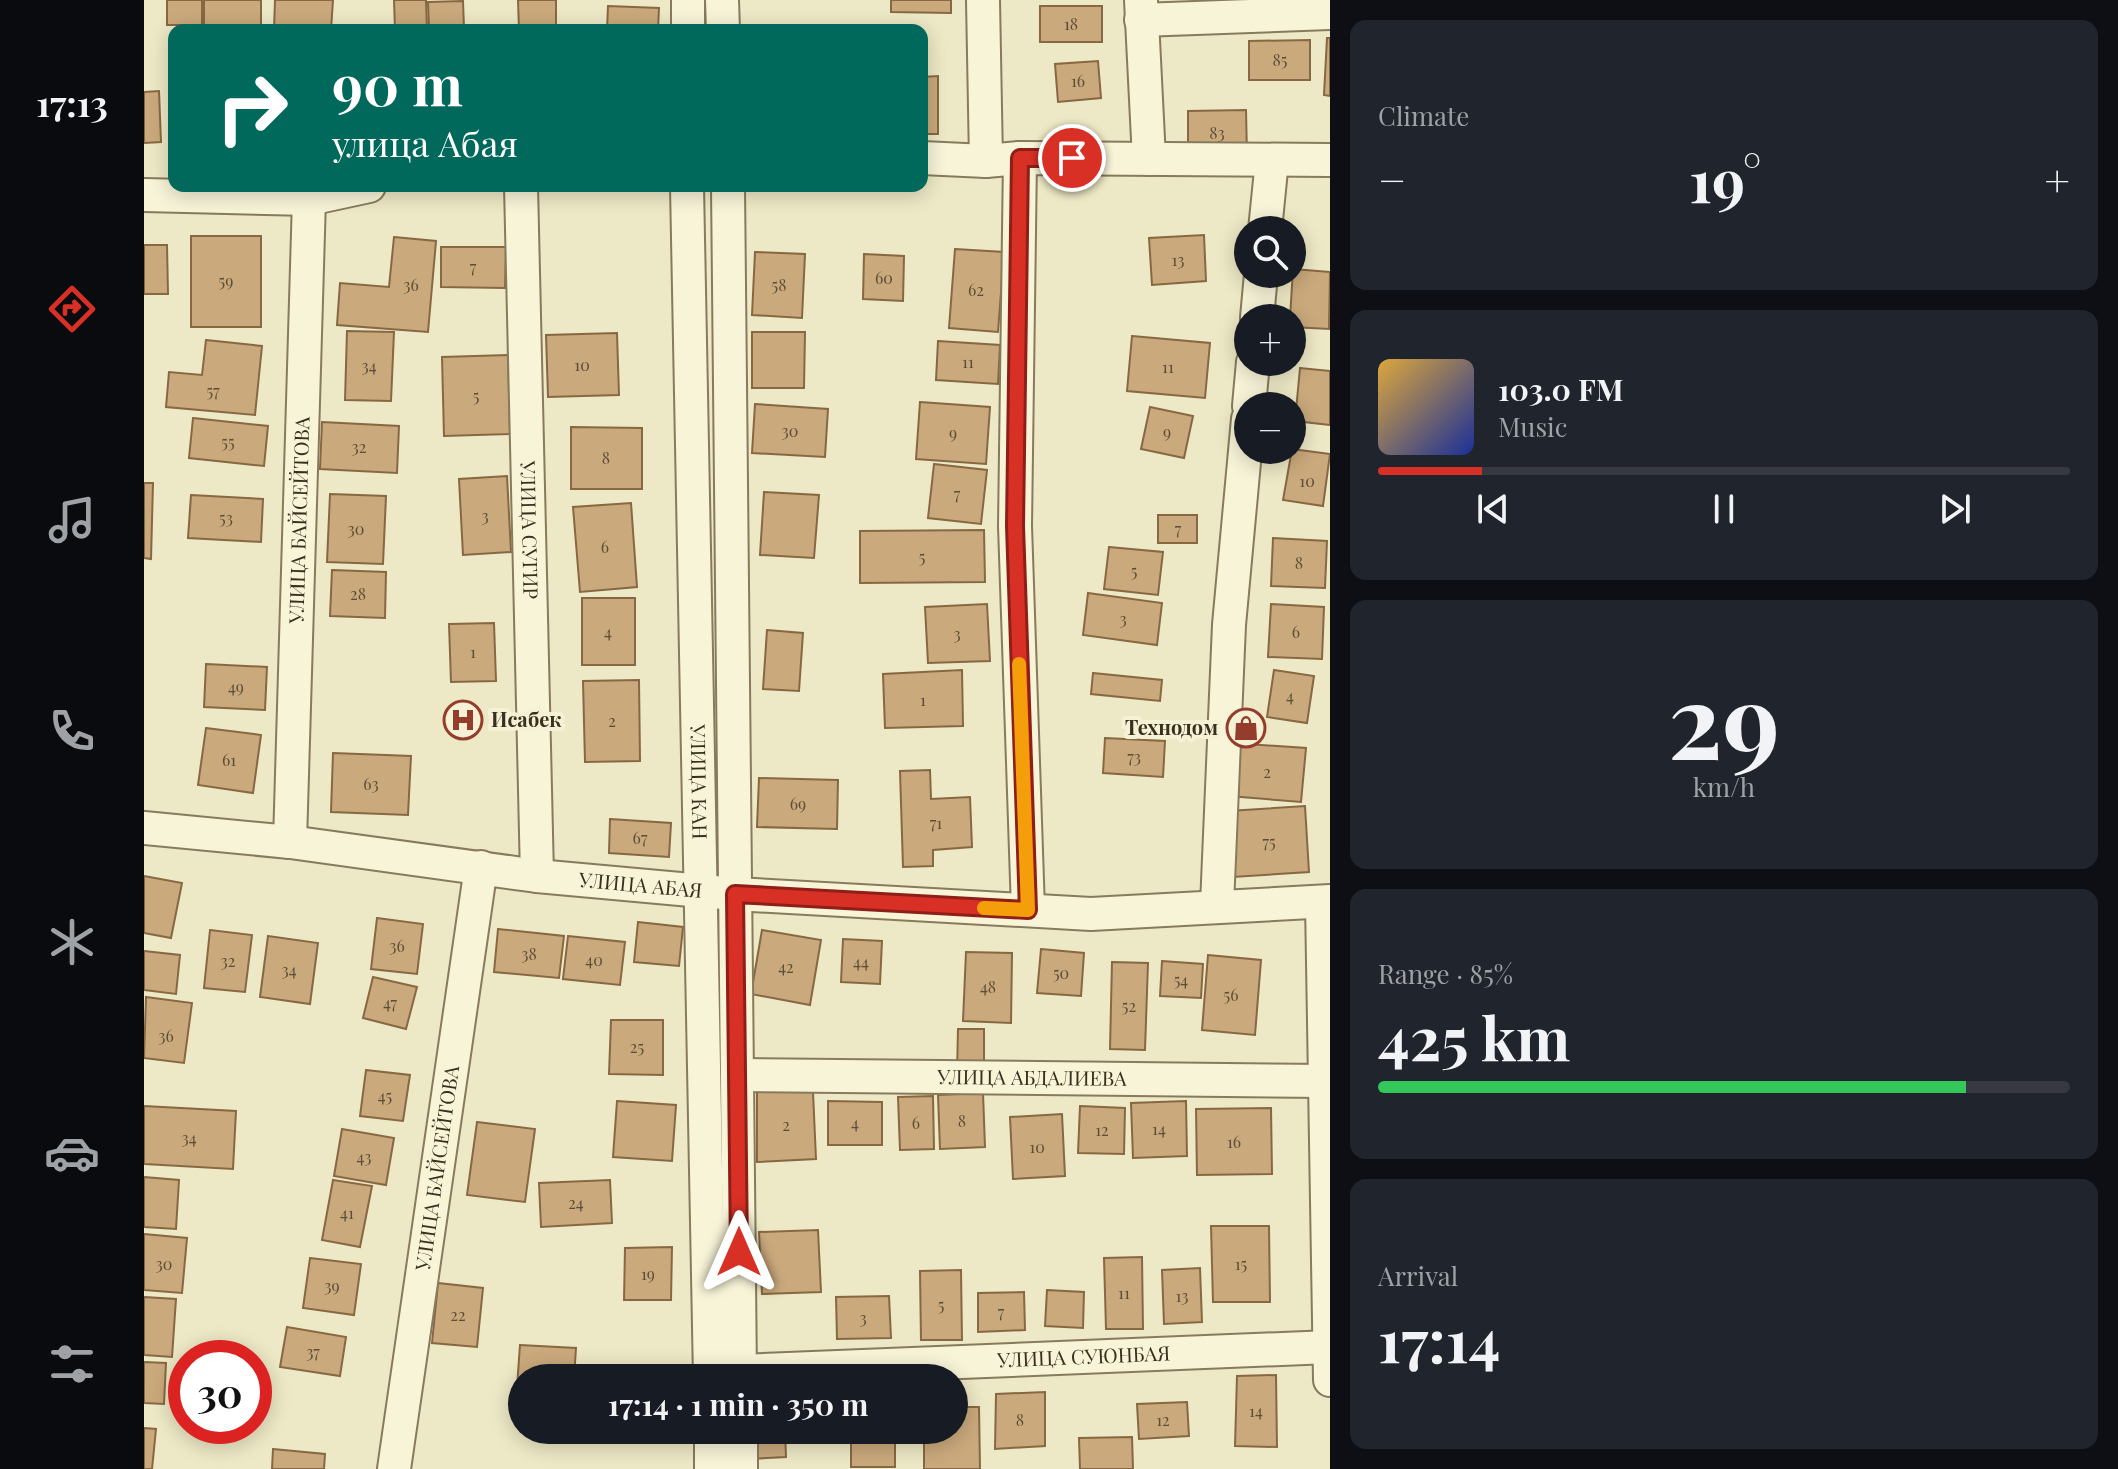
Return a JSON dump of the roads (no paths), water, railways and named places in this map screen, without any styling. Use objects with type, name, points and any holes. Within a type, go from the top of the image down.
[{"type":"street","points":[[688,0],[688,24]]},
{"type":"street","points":[[722,0],[723,24]]},
{"type":"street","points":[[983,0],[986,161]]},
{"type":"street","points":[[1149,159],[1141,10],[1330,13]]},
{"type":"street","points":[[928,158],[986,161],[1020,158],[1330,160]]},
{"type":"street","points":[[1020,158],[1015,526],[1028,910]]},
{"type":"street","points":[[1266,216],[1272,160]]},
{"type":"street","points":[[144,195],[309,199],[341,192]]},
{"type":"street","name":"УЛИЦА СУГИР","points":[[521,192],[537,876]]},
{"type":"street","name":"УЛИЦА КАН","points":[[687,192],[702,892],[729,1364]]},
{"type":"street","name":"УЛИЦА КАН","points":[[728,192],[738,1075],[730,1364]]},
{"type":"street","name":"УЛИЦА БАЙСЕЙТОВА","points":[[290,842],[309,199]]},
{"type":"street","points":[[1217,905],[1229,625],[1244,464]]},
{"type":"street","name":"УЛИЦА АБАЯ","points":[[144,828],[290,842],[537,876],[702,892],[1091,914],[1326,901]]},
{"type":"street","name":"УЛИЦА БАЙСЕЙТОВА","points":[[394,1469],[481,867]]},
{"type":"street","points":[[1326,901],[1330,1380]]},
{"type":"street","name":"УЛИЦА АБДАЛИЕВА","points":[[738,1075],[1326,1081]]},
{"type":"street","name":"УЛИЦА СУЮНБАЯ","points":[[968,1364],[1330,1347]]},
{"type":"street","points":[[711,1444],[711,1469]]},
{"type":"street","points":[[741,1444],[741,1469]]},
{"type":"place","name":"Иcабек","points":[[463,720]]},
{"type":"place","name":"Технодом","points":[[1246,728]]}]
